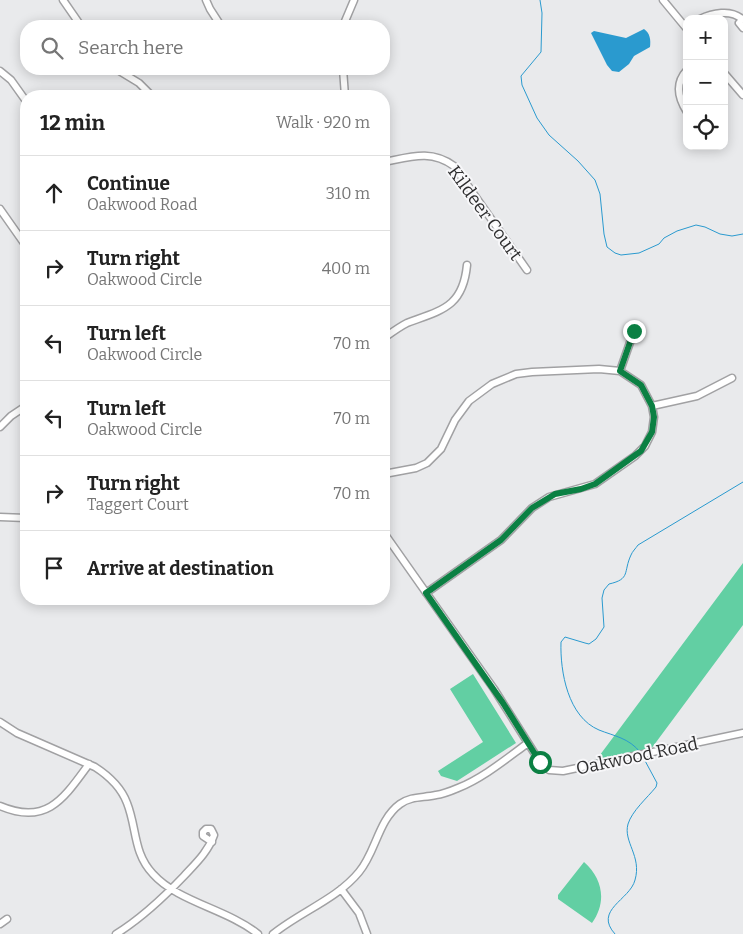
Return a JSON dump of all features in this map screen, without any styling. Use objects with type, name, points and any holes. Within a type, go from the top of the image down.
[{"type":"street","points":[[63,0],[78,20]]},
{"type":"street","points":[[206,0],[218,20]]},
{"type":"street","points":[[346,20],[354,0]]},
{"type":"street","points":[[663,0],[683,23]]},
{"type":"street","points":[[710,15],[726,14],[738,16],[742,19],[739,23],[743,28]]},
{"type":"street","points":[[0,71],[12,80],[20,92]]},
{"type":"street","points":[[126,75],[146,90]]},
{"type":"street","points":[[343,75],[344,90]]},
{"type":"street","points":[[683,75],[679,86],[683,104]]},
{"type":"street","points":[[728,78],[743,95]]},
{"type":"street","name":"Kildeer Court","points":[[390,161],[423,155],[434,156],[454,166],[527,270]]},
{"type":"street","points":[[0,209],[20,237]]},
{"type":"street","points":[[390,334],[405,324],[433,314],[456,298],[464,286],[467,265]]},
{"type":"street","points":[[620,371],[634,331]]},
{"type":"street","points":[[390,473],[416,468],[427,463],[441,449],[455,420],[469,401],[500,380],[516,374],[599,369],[620,371],[641,385],[652,406],[654,417],[652,432],[645,446],[635,456],[595,484],[549,497],[525,514],[501,540],[426,593]]},
{"type":"street","points":[[652,406],[696,396],[732,378]]},
{"type":"street","points":[[0,427],[20,410]]},
{"type":"street","points":[[0,517],[20,518]]},
{"type":"street","name":"Oakwood Road","points":[[390,542],[503,703],[544,766],[557,772],[743,733]]},
{"type":"street","points":[[0,722],[17,734],[89,764],[105,774],[118,787],[127,803],[133,831],[142,858],[158,880],[172,889],[236,919],[258,934]]},
{"type":"street","points":[[273,934],[296,916],[341,888],[359,872],[367,861],[384,822],[406,800],[443,794],[467,784],[528,743]]},
{"type":"street","points":[[0,806],[19,812],[46,809],[63,798],[89,764]]},
{"type":"street","points":[[116,934],[142,916],[172,889],[201,858],[212,842]]},
{"type":"street","points":[[341,888],[359,913],[367,934]]},
{"type":"street","points":[[0,924],[7,919]]},
{"type":"green space","points":[[743,563],[743,625],[651,749],[594,763]]},
{"type":"green space","points":[[473,674],[516,743],[457,781],[441,776],[438,771],[483,742],[450,689]]},
{"type":"green space","points":[[584,862],[595,876],[601,891],[600,907],[592,923],[558,899],[558,895]]},
{"type":"water","points":[[644,29],[650,37],[650,47],[634,56],[629,64],[619,72],[612,71],[607,65],[591,33],[594,31],[626,38]]},
{"type":"waterway","points":[[540,0],[542,13],[541,52],[521,76],[522,85],[537,118],[549,135],[578,161],[595,180],[600,194],[607,247],[621,255],[639,253],[659,244],[664,238],[677,231],[696,225],[720,234],[732,236],[743,234]]},
{"type":"waterway","points":[[640,752],[626,740],[588,724],[580,715],[573,704],[564,680],[561,642],[565,637],[589,644],[596,639],[604,627],[602,598],[604,590],[609,584],[624,577],[632,554],[638,545],[743,482]]},
{"type":"waterway","points":[[615,934],[609,926],[608,918],[610,912],[632,887],[637,871],[635,856],[628,837],[628,824],[633,814],[656,787],[657,783],[643,757]]},
{"type":"route","points":[[540,762],[503,703],[426,593],[501,540],[532,508],[555,494],[595,484],[635,456],[645,446],[654,423],[652,406],[648,395],[641,385],[620,371],[634,331]]}]
